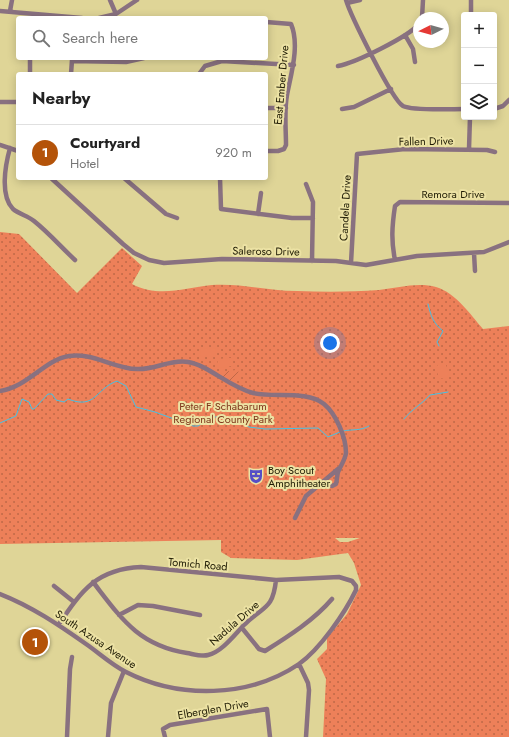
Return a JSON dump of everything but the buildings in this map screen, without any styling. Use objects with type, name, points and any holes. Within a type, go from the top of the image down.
[{"type":"street","points":[[10,11],[12,0]]},
{"type":"street","points":[[110,0],[116,14]]},
{"type":"street","points":[[108,16],[116,14],[136,0]]},
{"type":"street","points":[[360,0],[347,2],[371,53],[399,103],[407,107],[461,109]]},
{"type":"street","points":[[422,12],[423,0]]},
{"type":"street","points":[[471,0],[471,12]]},
{"type":"street","points":[[0,11],[54,16]]},
{"type":"street","name":"East Ember Drive","points":[[268,22],[291,24],[293,29],[294,65],[286,108],[286,145],[284,149],[278,151],[268,151]]},
{"type":"street","points":[[338,66],[351,63],[405,35],[413,29]]},
{"type":"street","points":[[405,35],[413,49],[415,62]]},
{"type":"street","points":[[30,60],[30,72]]},
{"type":"street","points":[[71,72],[72,60]]},
{"type":"street","points":[[90,60],[126,62],[135,60]]},
{"type":"street","points":[[200,72],[205,66],[222,61],[294,65]]},
{"type":"street","points":[[342,109],[354,107],[391,89]]},
{"type":"street","points":[[497,108],[503,106],[509,100]]},
{"type":"street","points":[[0,102],[16,102]]},
{"type":"street","points":[[268,108],[286,108]]},
{"type":"street","points":[[469,149],[470,120]]},
{"type":"street","points":[[0,145],[16,150]]},
{"type":"street","points":[[10,148],[5,164],[2,191],[6,202],[14,210],[33,220],[74,260]]},
{"type":"street","name":"Fallen Drive","points":[[357,154],[405,149],[469,149],[495,152]]},
{"type":"street","name":"Candela Drive","points":[[351,263],[357,154]]},
{"type":"street","name":"Saleroso Drive","points":[[53,180],[134,253],[150,260],[172,264],[222,260],[312,261],[373,264],[417,256],[474,253],[494,249],[509,242]]},
{"type":"street","points":[[126,180],[166,214],[177,218]]},
{"type":"street","points":[[220,180],[220,207],[222,209],[258,214],[312,218]]},
{"type":"street","points":[[306,184],[313,202],[312,261]]},
{"type":"street","points":[[258,214],[261,193]]},
{"type":"street","name":"Remora Drive","points":[[395,260],[391,237],[397,204],[400,202],[509,203]]},
{"type":"street","points":[[474,253],[475,271]]},
{"type":"street","points":[[0,391],[20,386],[56,361],[69,356],[81,356],[134,369],[150,368],[175,362],[188,362],[197,365],[231,385],[252,393],[276,396],[304,396],[316,399],[330,410],[341,432],[345,443],[346,454],[335,485],[325,483],[320,485]]},
{"type":"street","points":[[295,518],[302,501],[341,466]]},
{"type":"street","name":"Tomich Road","points":[[58,624],[74,602],[93,582],[108,573],[124,568],[141,568],[276,580],[339,577],[352,581],[356,586]]},
{"type":"street","name":"Nadula Drive","points":[[93,582],[132,630],[154,644],[181,652],[207,656],[218,650],[268,605],[275,595],[276,580]]},
{"type":"street","points":[[54,586],[74,602]]},
{"type":"street","name":"South Azusa Avenue","points":[[0,594],[58,624],[124,671],[166,686],[186,690],[212,691],[257,684],[299,664],[341,617],[356,590],[356,586]]},
{"type":"street","points":[[242,628],[259,649],[265,651],[291,636],[314,615],[319,614],[332,599]]},
{"type":"street","points":[[119,615],[138,606],[153,606],[200,615]]},
{"type":"street","points":[[67,737],[70,669],[72,657]]},
{"type":"street","points":[[299,664],[308,683],[309,690],[306,737]]},
{"type":"street","points":[[108,737],[111,703],[124,671]]},
{"type":"street","name":"Elberglen Drive","points":[[165,737],[163,729],[170,725],[267,709],[270,737]]},
{"type":"green space","name":"Peter F Schabarum Regional County Park","points":[[0,232],[19,234],[77,293],[122,248],[142,266],[132,284],[142,288],[172,291],[212,285],[223,285],[286,291],[328,292],[369,291],[422,285],[436,287],[450,294],[468,311],[483,329],[509,326],[509,737],[323,737],[326,679],[317,659],[327,649],[327,638],[347,614],[361,585],[354,563],[348,553],[297,560],[231,558],[221,552],[221,540],[0,544]],"holes":[[[335,538],[360,538],[348,542],[340,542]]]},
{"type":"green space","points":[[201,349],[216,349],[215,356],[200,356]]},
{"type":"green space","points":[[218,359],[233,359],[232,366],[219,368],[217,366]]},
{"type":"green space","points":[[439,363],[446,365],[449,374],[446,379],[439,378],[436,368]]},
{"type":"green space","points":[[236,370],[242,374],[240,379],[235,379],[232,383],[218,375],[223,372]]},
{"type":"waterway","points":[[428,304],[433,319],[443,331],[437,342],[439,346]]},
{"type":"waterway","points":[[0,423],[16,416],[22,399],[29,402],[32,409],[34,409],[48,394],[52,394],[56,400],[64,402],[68,399],[77,402],[84,402],[95,397],[117,381],[126,386],[136,407],[155,412],[193,426],[198,426],[212,417],[219,417],[235,420],[249,427],[265,429],[318,428],[328,437],[340,432]]},
{"type":"waterway","points":[[404,419],[430,395],[448,392]]},
{"type":"waterway","points":[[343,431],[366,428],[369,426]]},
{"type":"place","name":"Boy Scout Amphitheater","points":[[256,476]]},
{"type":"place","name":"Courtyard","points":[[35,642]]}]
